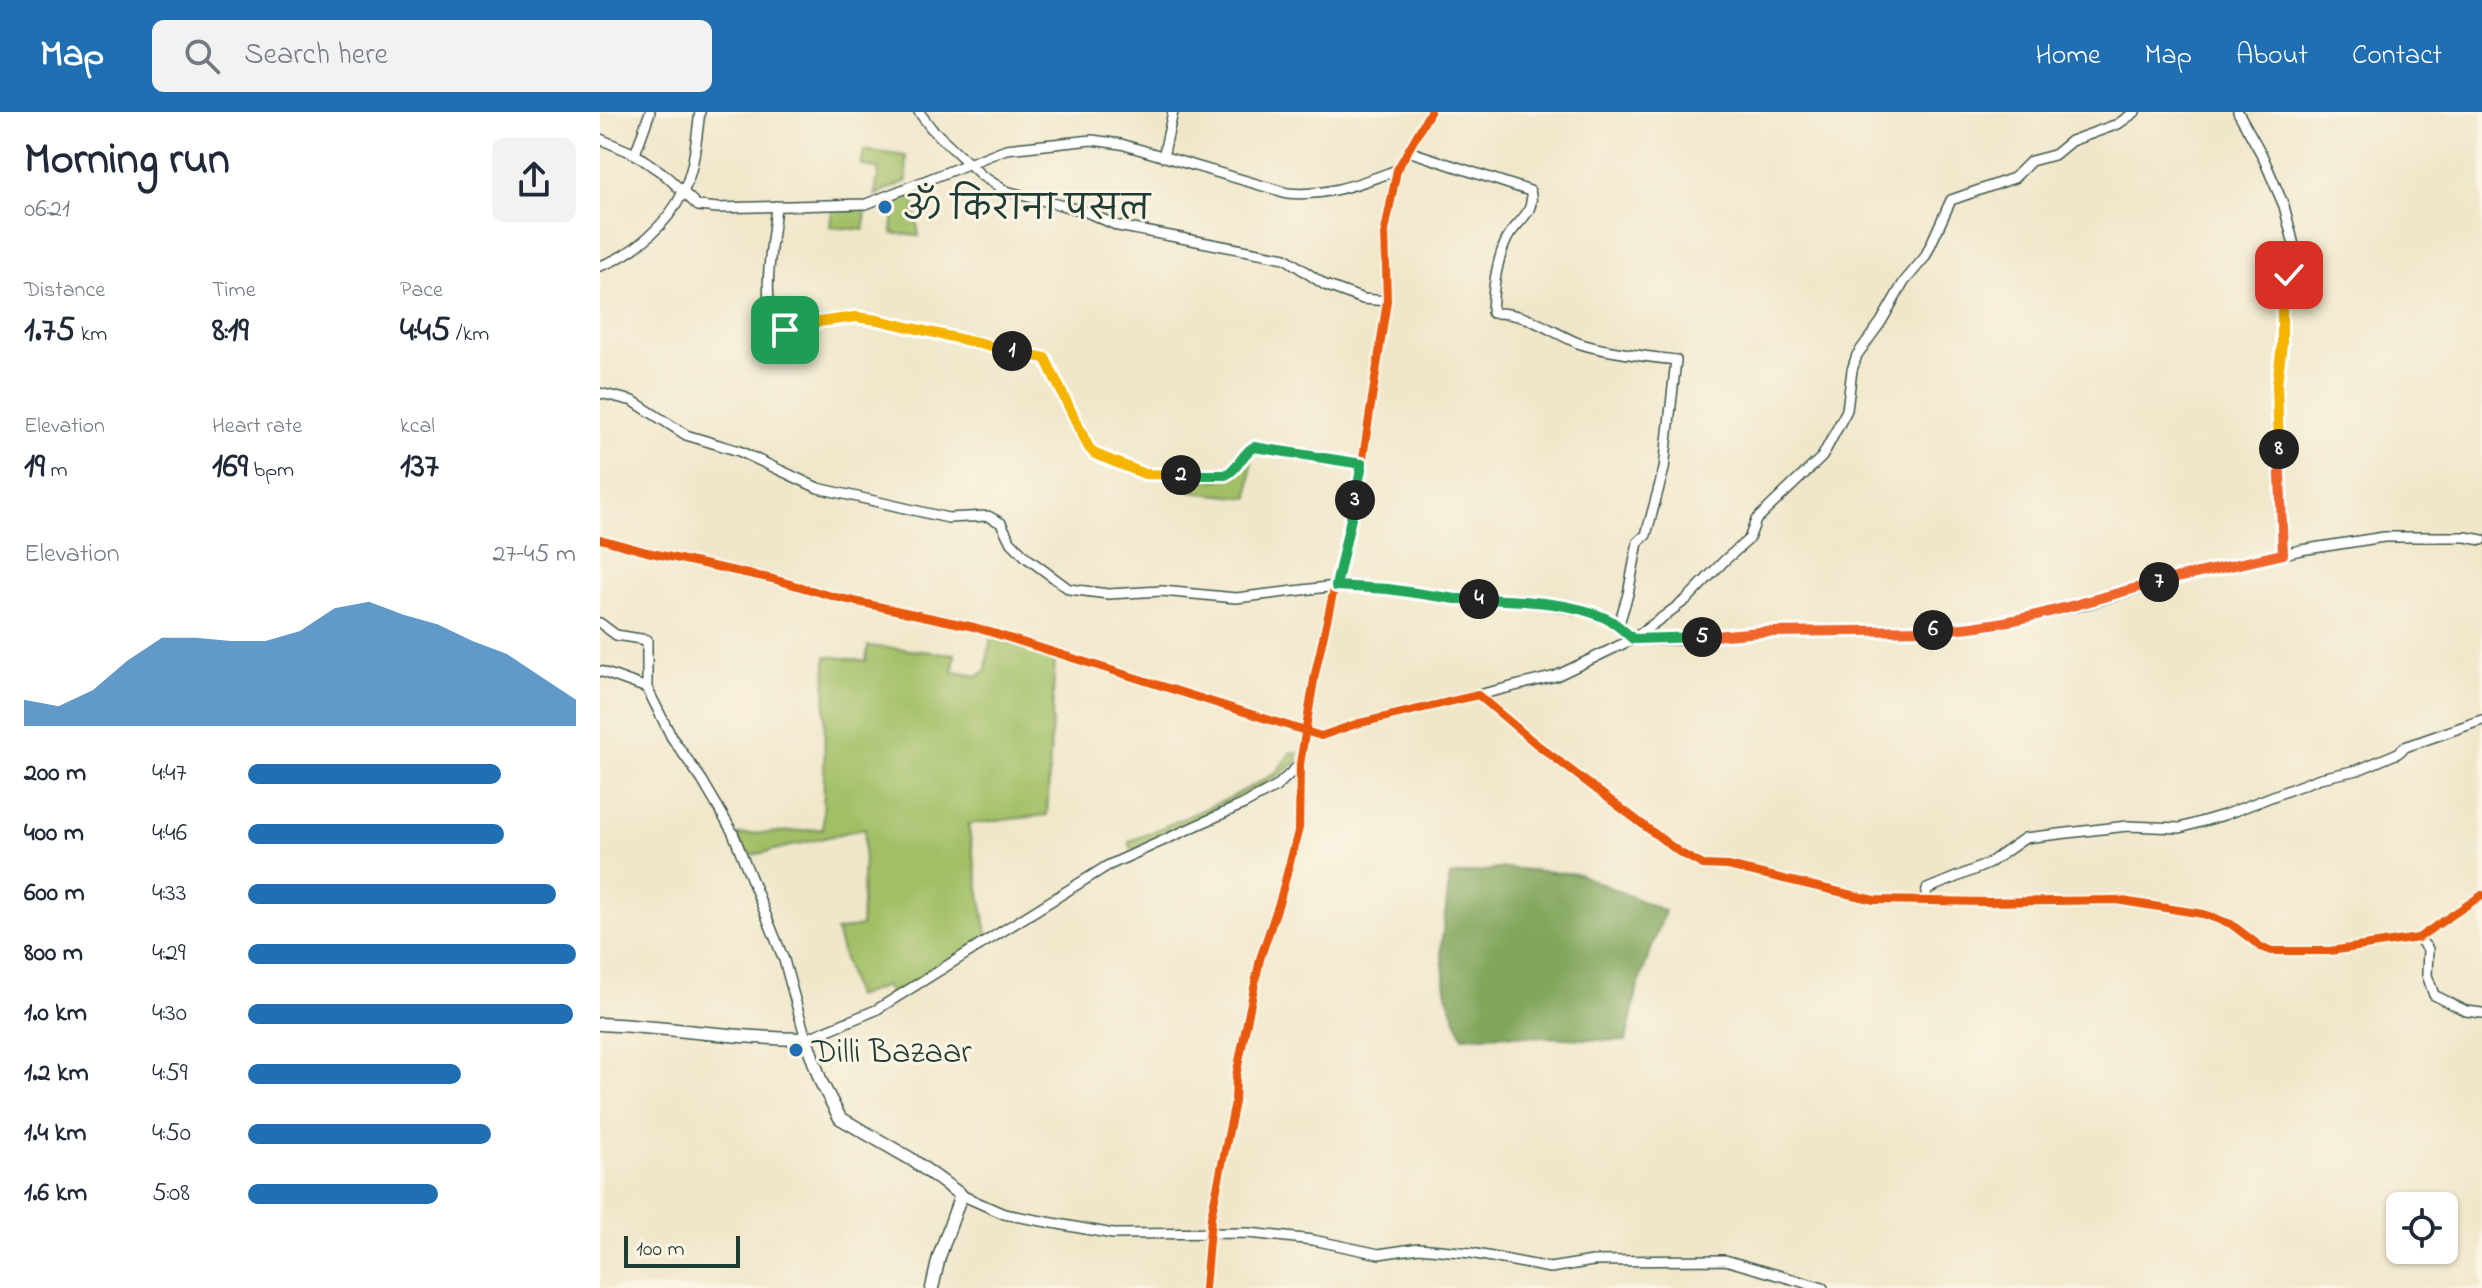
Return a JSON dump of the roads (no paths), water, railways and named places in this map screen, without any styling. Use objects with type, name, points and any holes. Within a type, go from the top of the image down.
[{"type":"street","points":[[635,154],[650,112]]},
{"type":"street","points":[[600,266],[612,262],[649,237],[683,194],[692,168],[700,112]]},
{"type":"street","points":[[919,112],[931,128],[982,176],[1006,191],[1084,211],[1118,226],[1285,258],[1325,285],[1363,299],[1387,301]]},
{"type":"street","points":[[1163,157],[1173,112]]},
{"type":"street","points":[[1205,1288],[1210,1234],[1235,1102],[1236,1076],[1260,959],[1299,828],[1300,764],[1305,730],[1362,464],[1387,301],[1385,231],[1397,170],[1430,112]]},
{"type":"street","points":[[600,539],[773,579],[835,597],[974,627],[1321,736],[1356,724],[1556,676],[1633,639],[1687,599],[1749,539],[1756,520],[1771,504],[1822,457],[1847,410],[1857,355],[1904,282],[1925,257],[1951,200],[2014,178],[2031,161],[2054,155],[2071,141],[2118,124],[2135,112]]},
{"type":"street","points":[[2238,112],[2262,155],[2284,206],[2295,249],[2282,307],[2277,384],[2283,554]]},
{"type":"street","points":[[600,139],[635,154],[664,174],[698,206],[718,208],[866,204],[1006,149],[1092,140],[1121,144],[1287,193],[1306,195],[1343,190],[1397,170]]},
{"type":"street","points":[[1408,151],[1530,191],[1532,199],[1525,219],[1507,239],[1498,267],[1492,313],[1512,312],[1581,344],[1676,360],[1664,469],[1646,535],[1638,542],[1618,627]]},
{"type":"street","points":[[776,206],[767,279],[774,330],[779,332],[804,324],[855,317],[1045,358],[1089,448],[1095,454],[1145,474],[1225,475],[1231,473],[1249,449],[1254,447],[1362,464]]},
{"type":"street","points":[[600,393],[633,401],[686,435],[739,451],[818,488],[948,518],[988,516],[1001,523],[1010,541],[1027,558],[1069,589],[1108,594],[1162,591],[1236,598],[1336,586],[1388,589],[1456,599],[1524,600],[1585,611],[1609,620],[1633,639],[1677,640],[1760,632],[1936,630],[1999,624],[2083,605],[2179,577],[2283,554],[2384,537],[2482,540]]},
{"type":"street","points":[[600,623],[616,635],[647,640],[647,688],[672,738],[702,780],[733,833],[784,960],[821,1082],[840,1118],[911,1159],[961,1195],[1004,1214],[1113,1234],[1249,1233],[1313,1240],[1379,1254],[1419,1248],[1471,1253],[1515,1264],[1550,1268],[1593,1261],[1725,1260],[1823,1288]]},
{"type":"street","points":[[600,671],[647,688]]},
{"type":"street","points":[[1478,695],[1641,824],[1703,865],[1728,866],[1874,900],[2116,900],[2203,914],[2231,924],[2261,947],[2272,951],[2330,951],[2418,938],[2482,895]]},
{"type":"street","points":[[1925,901],[1927,889],[1988,864],[2025,838],[2127,826],[2180,828],[2224,815],[2320,778],[2358,770],[2405,747],[2482,720]]},
{"type":"street","points":[[600,1024],[651,1026],[715,1035],[806,1039],[876,1010],[1107,866],[1244,804],[1276,787],[1300,764]]},
{"type":"street","points":[[2418,938],[2428,949],[2427,975],[2434,995],[2466,1011],[2482,1013]]},
{"type":"street","points":[[932,1288],[939,1257],[961,1195]]},
{"type":"place","name":"ॐ किराना पसल","points":[[885,207]]},
{"type":"place","name":"Dilli Bazaar","points":[[796,1050]]}]
